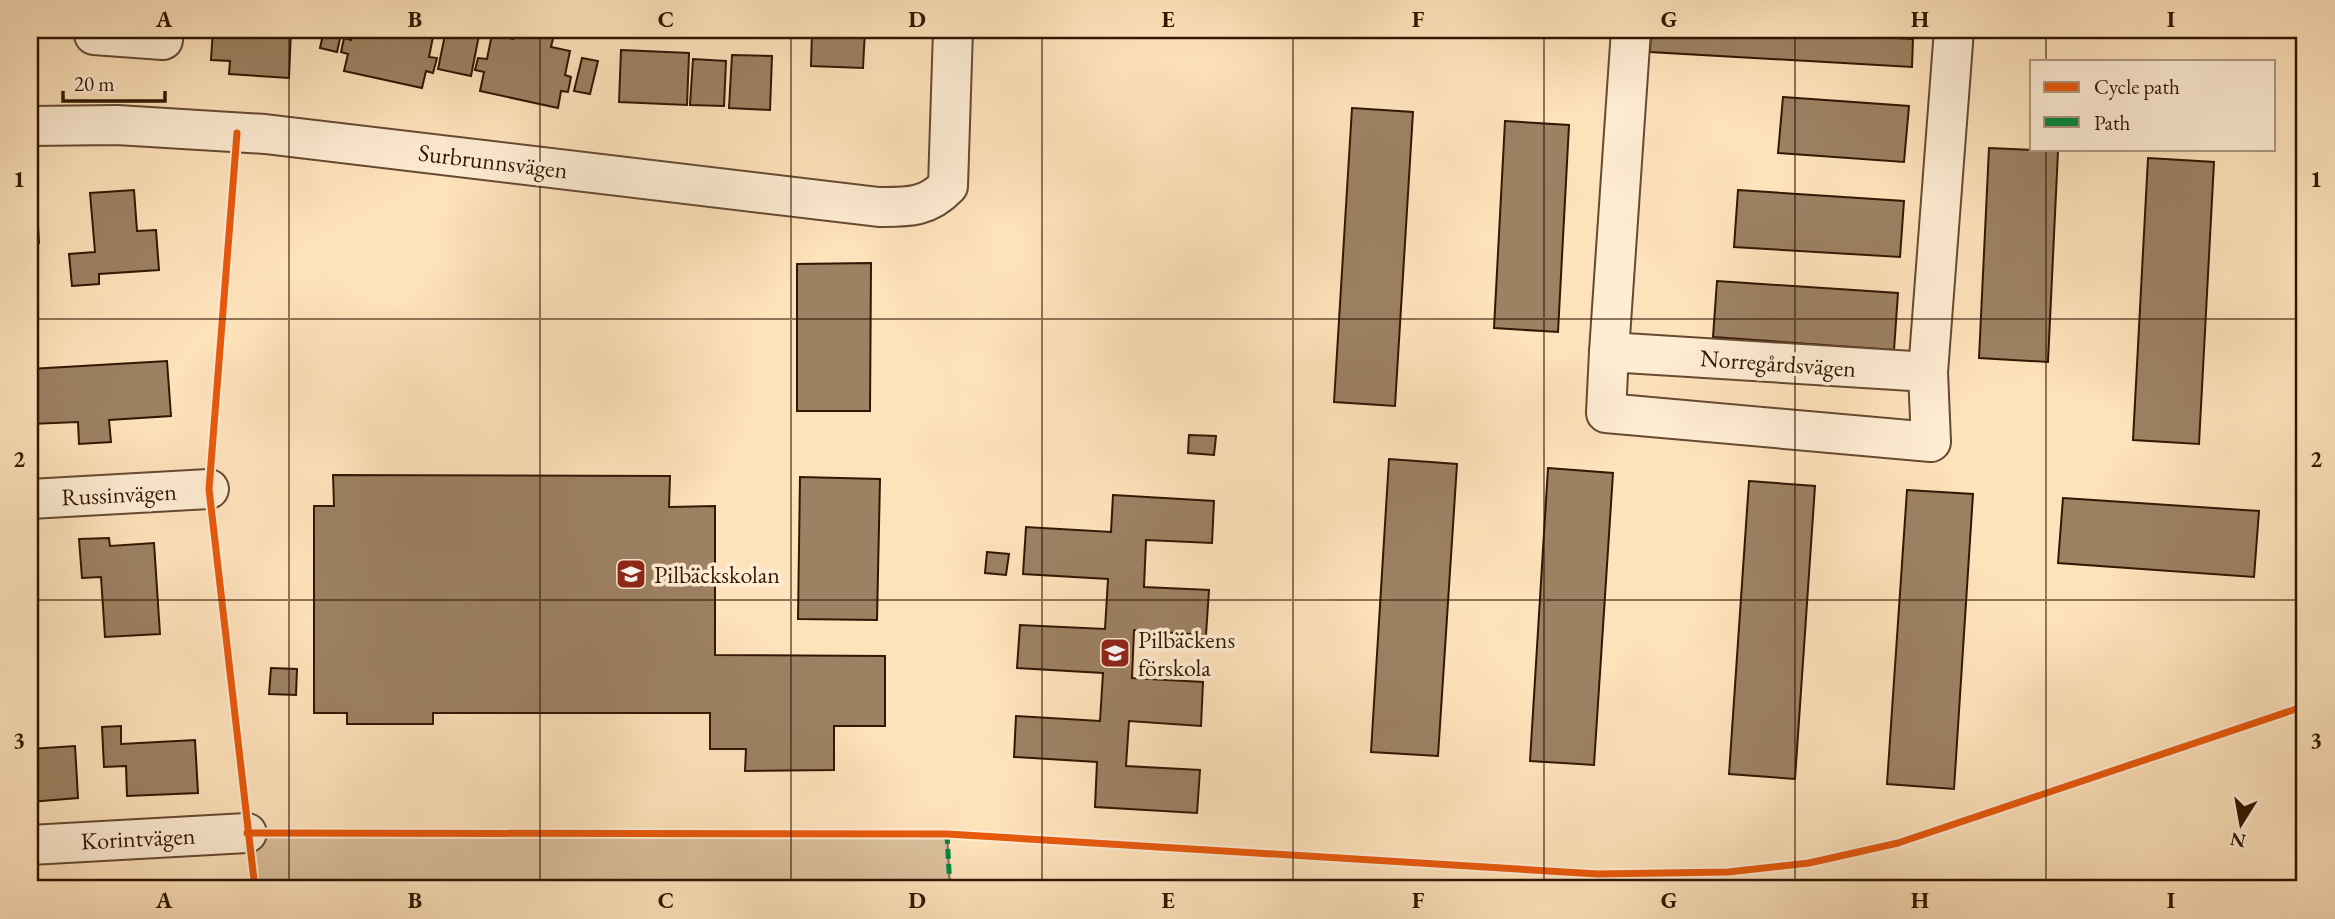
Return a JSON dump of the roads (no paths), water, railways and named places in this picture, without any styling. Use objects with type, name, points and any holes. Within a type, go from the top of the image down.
[{"type":"street","points":[[93,35],[163,40],[163,30]]},
{"type":"street","name":"Surbrunnsvägen","points":[[30,126],[117,125],[265,134],[879,207],[914,207],[935,199],[948,186],[953,30]]},
{"type":"street","points":[[1631,30],[1606,413],[1931,442],[1928,372],[1954,30]]},
{"type":"street","name":"Norregårdsvägen","points":[[1609,352],[1928,372]]},
{"type":"street","name":"Russinvägen","points":[[30,499],[209,489]]},
{"type":"street","name":"Korintvägen","points":[[30,845],[247,833]]},
{"type":"place","name":"Pilbäckskolan","points":[[631,574]]},
{"type":"place","name":"Pilbäckens förskola","points":[[1115,653]]}]
